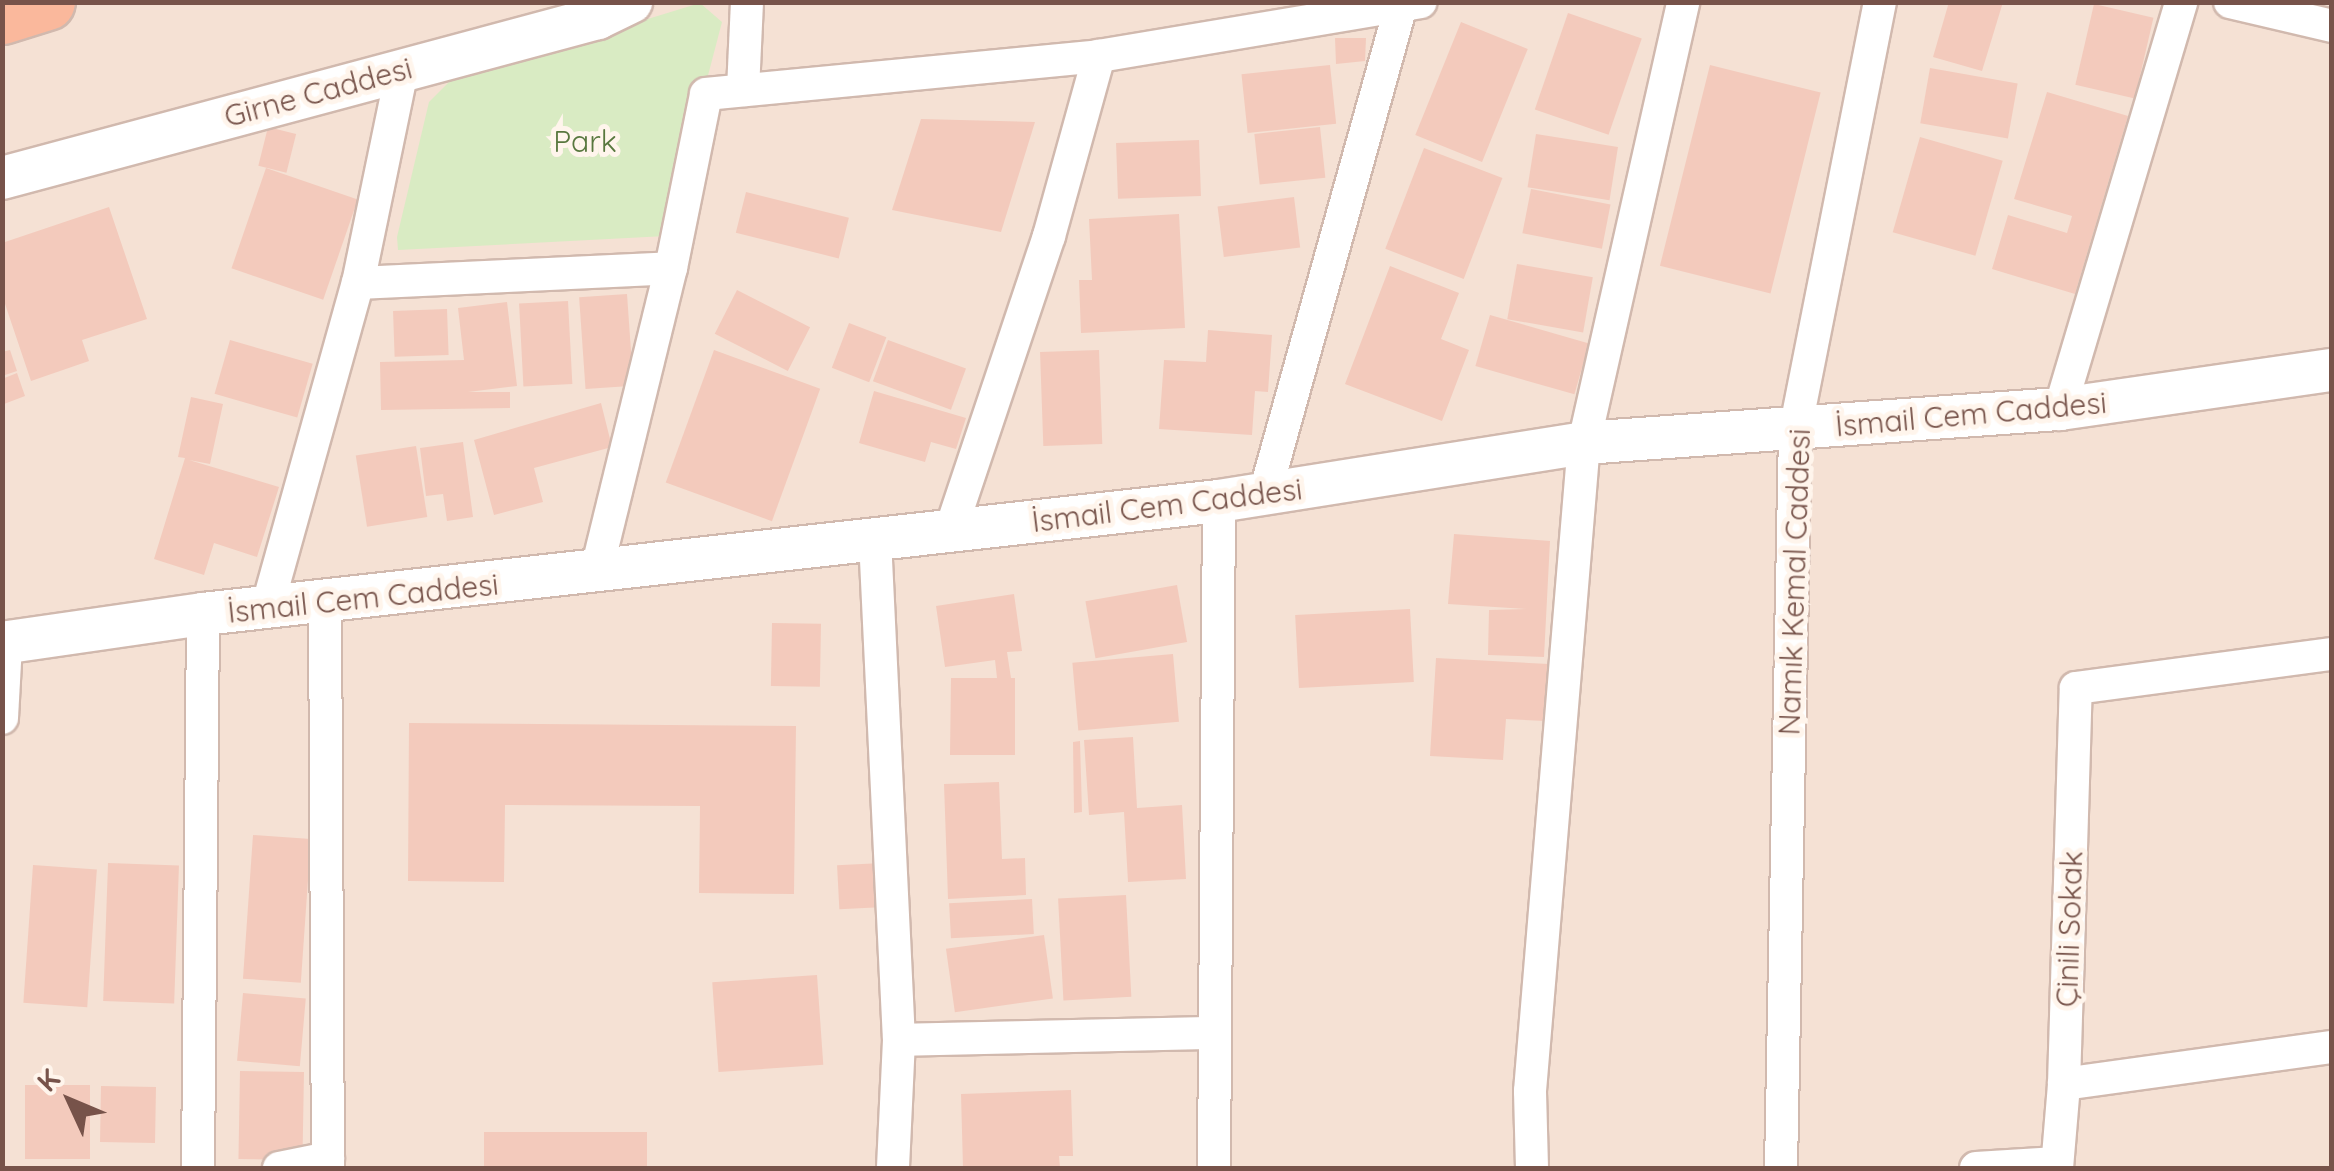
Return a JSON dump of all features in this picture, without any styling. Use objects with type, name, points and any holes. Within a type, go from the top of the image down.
[{"type":"highway","points":[[2,16],[47,2]]},
{"type":"street","name":"Girne Caddesi","points":[[2,178],[598,18],[631,2]]},
{"type":"street","points":[[743,90],[747,2]]},
{"type":"street","points":[[1532,1168],[1530,1091],[1584,443],[1683,2]]},
{"type":"street","name":"Namık Kemal Caddesi","points":[[1780,1168],[1795,431],[1880,2]]},
{"type":"street","points":[[2060,408],[2181,2]]},
{"type":"street","points":[[2230,2],[2332,26]]},
{"type":"street","points":[[596,573],[672,268],[706,94],[1098,56],[1408,3],[1265,493]]},
{"type":"street","points":[[950,532],[1049,236],[1098,56]]},
{"type":"street","points":[[267,608],[358,283],[402,70]]},
{"type":"street","points":[[358,283],[672,268]]},
{"type":"street","name":"İsmail Cem Caddesi","points":[[4,643],[204,614],[1219,501],[1584,443],[1795,431],[2060,408],[2332,370]]},
{"type":"street","points":[[1214,1168],[1219,501]]},
{"type":"street","points":[[875,538],[898,1040],[893,1168]]},
{"type":"street","points":[[279,1168],[328,1163],[324,601]]},
{"type":"street","points":[[198,1168],[204,614]]},
{"type":"street","points":[[2,718],[4,643]]},
{"type":"street","name":"Çinili Sokak","points":[[2057,1166],[2064,1084],[2076,688],[2332,654]]},
{"type":"street","points":[[898,1040],[1214,1033]]},
{"type":"street","points":[[2064,1084],[2332,1047]]},
{"type":"street","points":[[1976,1168],[2057,1166]]},
{"type":"shaded area","points":[[3,3],[2331,3],[2331,1168],[3,1168]]},
{"type":"green space","name":"Park","points":[[700,3],[722,22],[666,236],[398,250],[397,237],[429,102],[452,79]]},
{"type":"building","points":[[1949,2],[2003,2],[1982,71],[1933,57]]},
{"type":"building","points":[[2094,4],[2153,18],[2135,99],[2075,85]]},
{"type":"building","points":[[1568,13],[1642,38],[1609,135],[1535,109]]},
{"type":"building","points":[[1461,22],[1528,49],[1482,162],[1415,135]]},
{"type":"building","points":[[1335,38],[1366,38],[1365,61],[1336,64]]},
{"type":"building","points":[[1330,65],[1336,124],[1248,133],[1241,74]]},
{"type":"building","points":[[1710,65],[1821,93],[1771,293],[1660,266]]},
{"type":"building","points":[[1930,68],[2018,83],[2008,139],[1920,123]]},
{"type":"building","points":[[2047,92],[2128,116],[2075,294],[1992,269],[2008,215],[2067,233],[2072,216],[2014,199]]},
{"type":"building","points":[[921,119],[1035,122],[1001,232],[892,210]]},
{"type":"building","points":[[268,127],[296,134],[286,173],[258,166]]},
{"type":"building","points":[[1320,127],[1325,178],[1260,185],[1254,134]]},
{"type":"building","points":[[1536,134],[1618,147],[1610,200],[1528,187]]},
{"type":"building","points":[[1920,137],[2003,161],[1975,256],[1893,232]]},
{"type":"building","points":[[1199,140],[1201,196],[1118,199],[1116,143]]},
{"type":"building","points":[[1424,148],[1502,178],[1464,279],[1385,249]]},
{"type":"building","points":[[266,168],[358,200],[323,300],[231,268]]},
{"type":"building","points":[[1531,189],[1611,204],[1602,249],[1522,233]]},
{"type":"building","points":[[746,192],[849,218],[839,258],[736,233]]},
{"type":"building","points":[[1294,197],[1300,248],[1224,257],[1218,206]]},
{"type":"building","points":[[109,207],[147,319],[82,340],[89,361],[31,381],[2,295],[2,243]]},
{"type":"building","points":[[1179,214],[1185,328],[1081,333],[1079,280],[1092,280],[1089,219]]},
{"type":"building","points":[[1517,264],[1593,277],[1583,333],[1507,319]]},
{"type":"building","points":[[1390,266],[1459,293],[1441,339],[1469,350],[1442,421],[1345,384]]},
{"type":"building","points":[[737,290],[810,327],[788,371],[715,334]]},
{"type":"building","points":[[627,294],[633,386],[586,389],[579,297]]},
{"type":"building","points":[[568,301],[572,384],[523,386],[519,304]]},
{"type":"building","points":[[507,302],[517,386],[468,392],[510,392],[510,408],[381,410],[380,362],[464,360],[458,308]]},
{"type":"building","points":[[447,309],[449,355],[395,357],[393,311]]},
{"type":"building","points":[[1490,315],[1589,343],[1574,394],[1475,366]]},
{"type":"building","points":[[849,323],[886,337],[869,382],[832,368]]},
{"type":"building","points":[[1208,330],[1272,335],[1268,392],[1255,391],[1252,435],[1159,429],[1164,360],[1206,362]]},
{"type":"building","points":[[230,340],[313,364],[297,418],[215,394]]},
{"type":"building","points":[[888,340],[966,368],[951,410],[873,381]]},
{"type":"building","points":[[10,350],[17,371],[2,376],[2,352]]},
{"type":"building","points":[[714,350],[820,389],[772,521],[666,482]]},
{"type":"building","points":[[1099,350],[1102,444],[1043,446],[1040,352]]},
{"type":"building","points":[[17,373],[25,396],[4,404],[2,379]]},
{"type":"building","points":[[874,391],[966,418],[956,449],[931,442],[925,462],[859,443]]},
{"type":"building","points":[[191,397],[223,404],[210,464],[189,460],[279,487],[257,557],[214,543],[204,575],[154,559],[185,458],[178,457]]},
{"type":"building","points":[[601,403],[612,447],[534,468],[543,502],[494,515],[474,440]]},
{"type":"building","points":[[463,442],[473,517],[447,521],[443,494],[426,496],[420,448]]},
{"type":"building","points":[[416,446],[427,517],[367,527],[356,456]]},
{"type":"building","points":[[1454,534],[1550,541],[1544,657],[1488,655],[1489,610],[1526,609],[1448,604]]},
{"type":"building","points":[[1177,585],[1187,642],[1095,658],[1085,601]]},
{"type":"building","points":[[1014,594],[1022,651],[1007,652],[1011,678],[1015,678],[1015,755],[950,755],[951,678],[997,678],[995,660],[945,667],[936,606]]},
{"type":"building","points":[[1410,609],[1414,682],[1299,688],[1295,615]]},
{"type":"building","points":[[772,623],[821,624],[820,687],[771,686]]},
{"type":"building","points":[[1173,654],[1179,722],[1078,731],[1072,663]]},
{"type":"building","points":[[1436,658],[1549,664],[1545,721],[1506,719],[1503,760],[1430,756]]},
{"type":"building","points":[[409,723],[796,726],[794,894],[699,893],[700,806],[505,805],[504,882],[408,881]]},
{"type":"building","points":[[1133,737],[1137,808],[1182,805],[1186,879],[1128,882],[1124,812],[1089,815],[1084,740]]},
{"type":"building","points":[[1080,741],[1082,812],[1074,813],[1073,742]]},
{"type":"building","points":[[999,782],[1002,859],[1025,858],[1026,895],[948,899],[944,784]]},
{"type":"building","points":[[253,835],[311,839],[301,983],[243,979]]},
{"type":"building","points":[[108,863],[179,865],[174,1003],[103,1001]]},
{"type":"building","points":[[882,863],[884,907],[839,909],[837,865]]},
{"type":"building","points":[[33,865],[97,869],[87,1007],[23,1003]]},
{"type":"building","points":[[1126,895],[1131,997],[1063,1000],[1058,899]]},
{"type":"building","points":[[1032,899],[1034,934],[951,938],[949,903]]},
{"type":"building","points":[[1044,935],[1053,998],[955,1012],[946,949]]},
{"type":"building","points":[[817,975],[823,1065],[719,1072],[712,982]]},
{"type":"building","points":[[243,993],[306,998],[300,1066],[237,1061]]},
{"type":"building","points":[[240,1071],[304,1072],[302,1160],[238,1159]]},
{"type":"building","points":[[25,1085],[90,1085],[90,1159],[25,1159]]},
{"type":"building","points":[[101,1086],[156,1087],[155,1143],[100,1142]]},
{"type":"building","points":[[1071,1090],[1073,1156],[1059,1156],[1060,1168],[963,1168],[961,1094]]},
{"type":"building","points":[[484,1132],[647,1132],[647,1168],[484,1168]]}]
